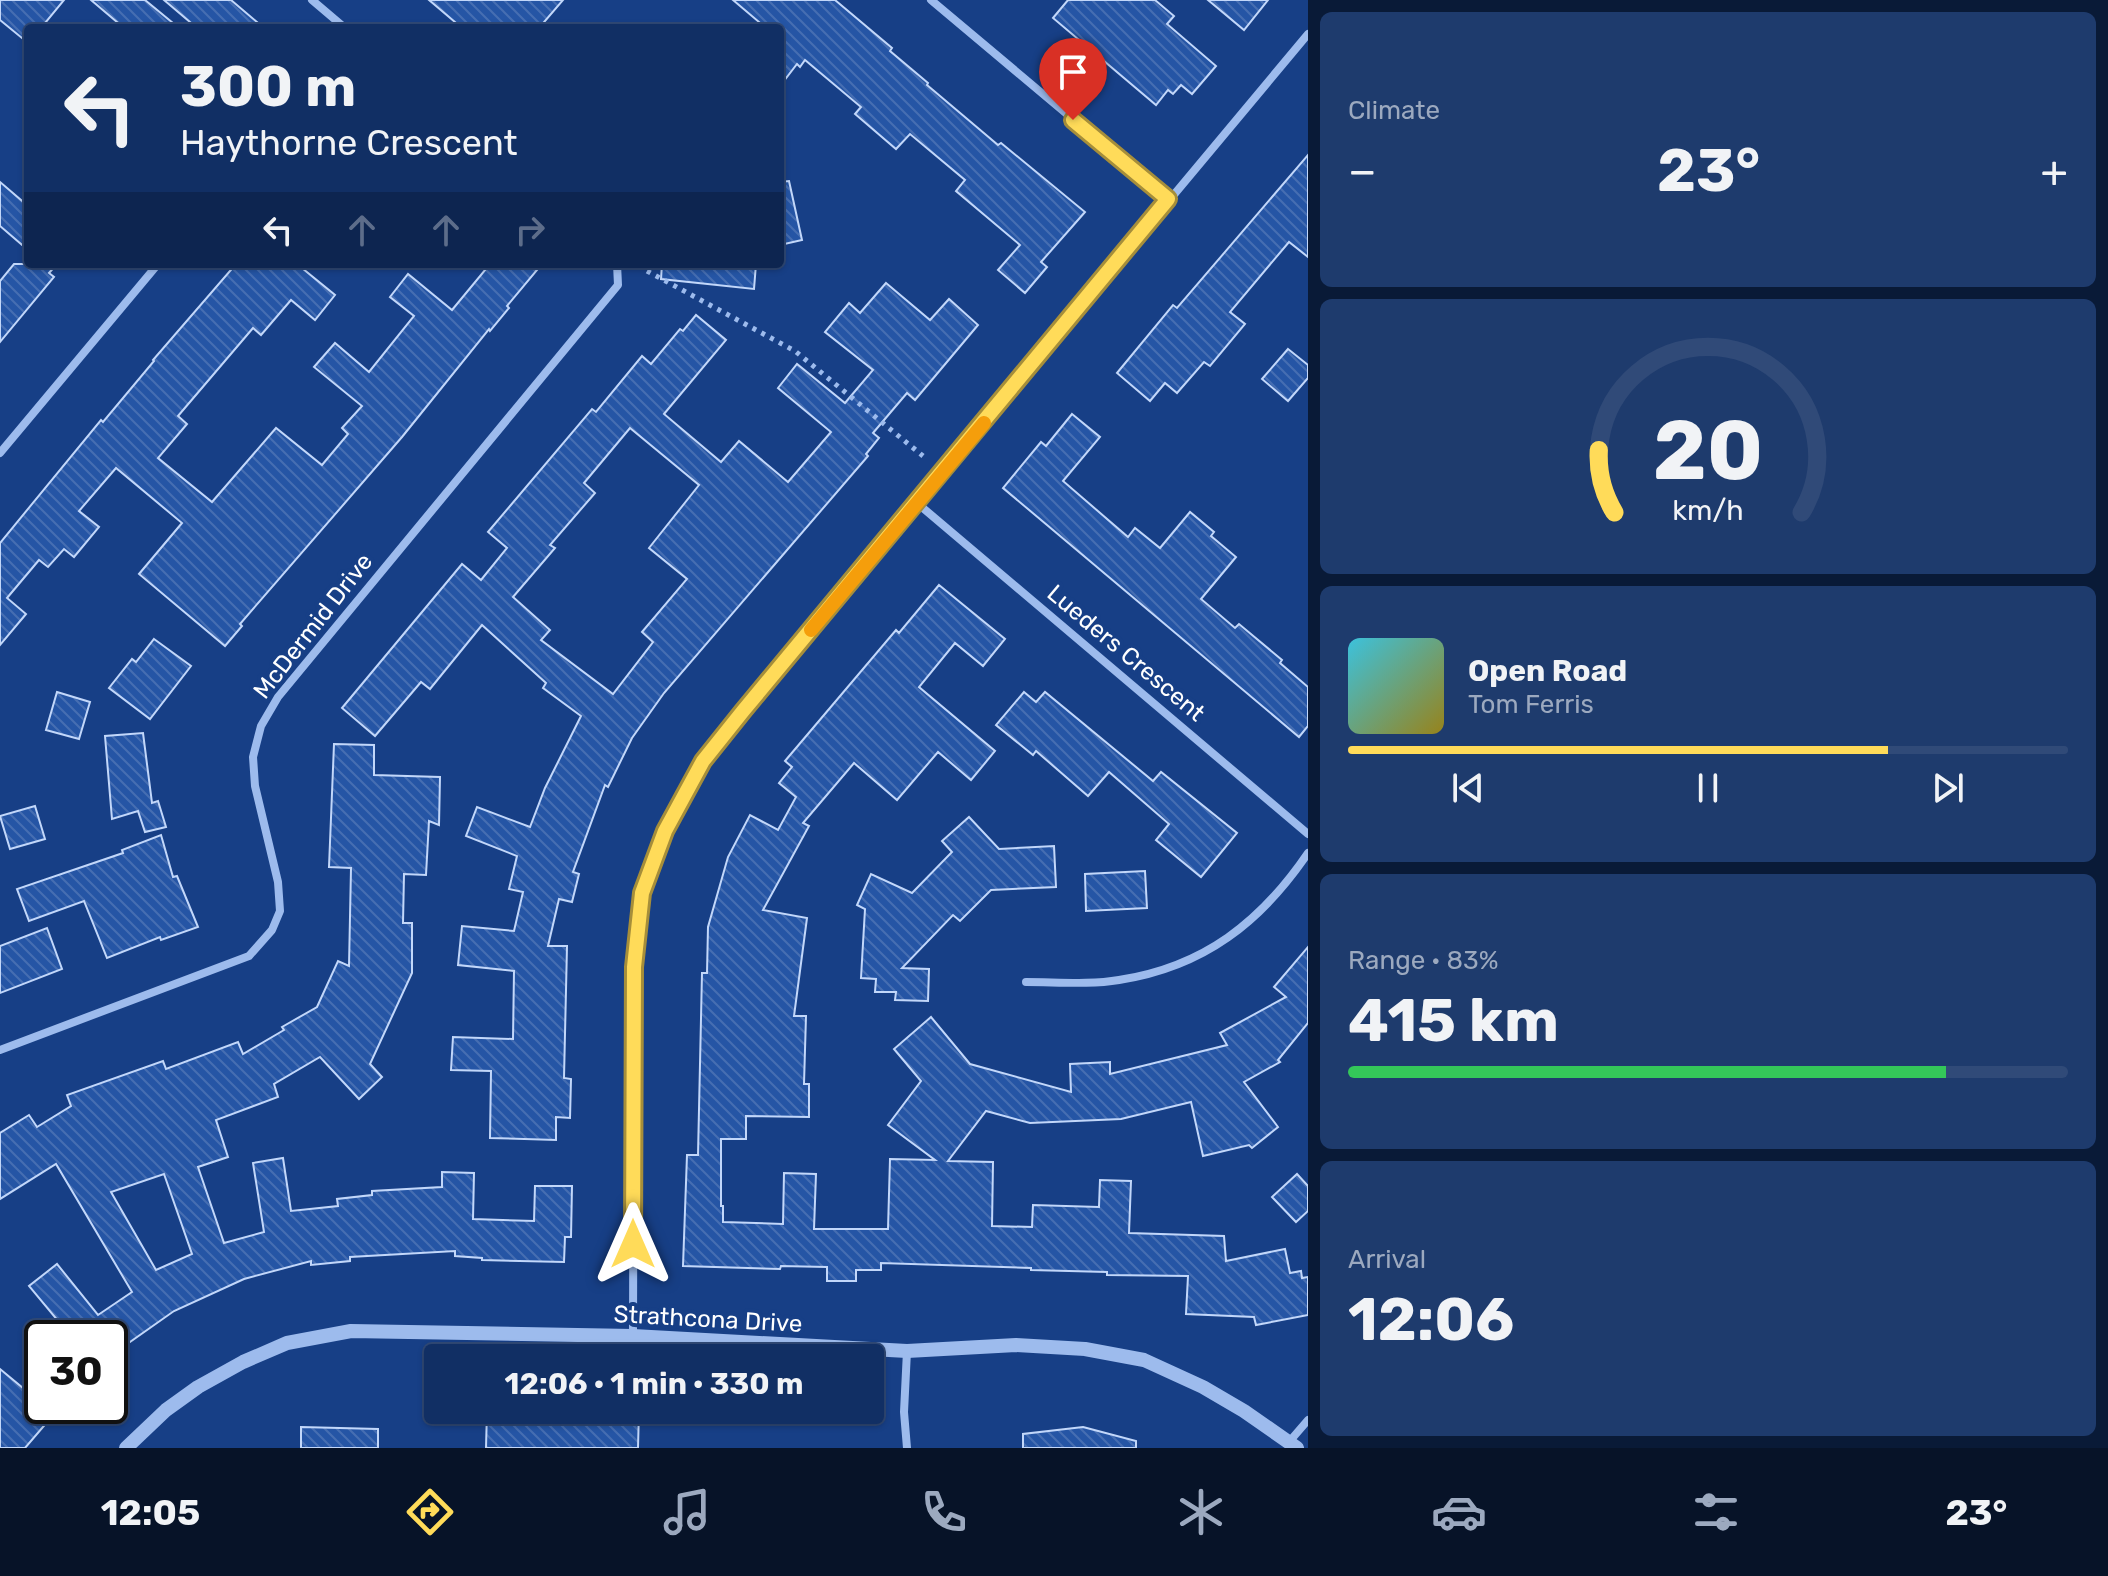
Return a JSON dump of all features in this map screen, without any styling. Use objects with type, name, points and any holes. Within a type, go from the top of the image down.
[{"type":"street","points":[[312,0],[340,24]]},
{"type":"street","points":[[931,0],[1168,199]]},
{"type":"street","points":[[633,1336],[634,967],[642,893],[665,831],[703,761],[1308,34]]},
{"type":"street","points":[[0,453],[155,268]]},
{"type":"street","name":"McDermid Drive","points":[[0,1050],[249,956],[272,930],[280,911],[278,882],[255,786],[253,757],[261,726],[278,697],[618,285],[617,268]]},
{"type":"street","name":"Lueders Crescent","points":[[917,503],[1308,834]]},
{"type":"street","points":[[1026,982],[1118,980],[1185,964],[1233,935],[1284,888],[1308,853]]},
{"type":"street","name":"Strathcona Drive","points":[[126,1448],[166,1410],[198,1387],[243,1362],[287,1343],[351,1331],[633,1336],[907,1351],[1016,1345],[1085,1349],[1144,1360],[1203,1387],[1293,1445]]},
{"type":"street","points":[[907,1351],[904,1412],[907,1448]]},
{"type":"street","points":[[1293,1445],[1308,1420]]},
{"type":"path","points":[[647,271],[795,351],[923,456]]},
{"type":"building","points":[[0,0],[64,0],[44,24],[24,24],[24,40],[0,20]]},
{"type":"building","points":[[91,0],[145,0],[174,24],[119,24]]},
{"type":"building","points":[[164,0],[231,0],[259,24],[192,24]]},
{"type":"building","points":[[429,0],[563,0],[542,24],[457,24]]},
{"type":"building","points":[[733,0],[835,0],[892,48],[890,51],[927,85],[1085,212],[1041,262],[1047,267],[1025,293],[998,270],[1020,245],[956,191],[965,180],[910,134],[896,149],[855,114],[861,107],[805,60],[800,67],[797,64],[784,81],[784,24],[761,24]]},
{"type":"building","points":[[1068,0],[1155,0],[1174,16],[1167,24],[1216,66],[1192,94],[1181,85],[1173,94],[1168,90],[1156,105],[1053,18]]},
{"type":"building","points":[[1208,0],[1268,0],[1244,30]]},
{"type":"building","points":[[1308,155],[1308,257],[1289,242],[1230,312],[1245,324],[1210,366],[1204,362],[1177,393],[1165,383],[1150,401],[1117,373],[1173,305],[1177,308]]},
{"type":"building","points":[[789,181],[802,240],[784,244],[784,182]]},
{"type":"building","points":[[0,182],[24,203],[24,247],[0,226]]},
{"type":"building","points":[[14,264],[24,264],[24,268],[53,268],[49,273],[54,277],[0,342],[0,281]]},
{"type":"building","points":[[233,268],[302,268],[335,295],[315,320],[291,300],[261,335],[253,328],[178,416],[187,424],[158,458],[212,502],[276,428],[322,465],[348,434],[342,428],[362,406],[314,367],[335,343],[369,372],[414,316],[390,297],[408,274],[452,310],[487,268],[539,268],[490,331],[240,624],[242,626],[225,646],[139,574],[182,523],[116,468],[79,511],[99,527],[74,557],[64,549],[48,567],[39,560],[7,598],[26,614],[0,645],[0,543]]},
{"type":"building","points":[[662,268],[756,268],[754,289],[661,279]]},
{"type":"building","points":[[886,283],[930,320],[949,299],[978,325],[915,400],[907,393],[873,433],[879,438],[866,454],[868,456],[664,693],[632,738],[608,787],[605,785],[573,872],[579,874],[572,902],[559,899],[548,946],[567,946],[564,1078],[571,1079],[570,1118],[556,1117],[556,1140],[490,1138],[491,1071],[451,1070],[453,1037],[513,1039],[514,971],[458,965],[462,926],[514,931],[523,892],[509,889],[517,856],[466,836],[477,807],[530,827],[545,788],[581,716],[543,688],[546,683],[482,625],[430,689],[421,682],[375,736],[342,708],[462,564],[481,580],[507,548],[488,532],[592,409],[596,412],[642,356],[651,364],[696,315],[726,340],[664,414],[721,462],[739,441],[788,482],[831,432],[778,388],[797,364],[845,403],[873,370],[825,332],[849,303],[860,313]],"holes":[[[630,428],[699,485],[649,548],[687,579],[642,632],[653,642],[613,694],[541,640],[550,630],[513,597],[555,548],[550,545],[595,493],[584,483]]]},
{"type":"building","points":[[1288,349],[1308,365],[1308,378],[1288,401],[1262,379]]},
{"type":"building","points":[[1072,414],[1100,437],[1063,481],[1128,537],[1135,528],[1160,548],[1190,512],[1214,532],[1211,536],[1236,557],[1201,599],[1235,628],[1239,624],[1282,660],[1280,663],[1308,687],[1308,726],[1299,737],[1003,488],[1041,442],[1046,446]]},
{"type":"building","points":[[939,585],[1005,639],[983,666],[955,643],[919,687],[995,751],[971,780],[938,752],[897,800],[854,763],[803,823],[809,826],[763,910],[807,918],[794,1016],[806,1016],[804,1084],[809,1084],[809,1117],[746,1116],[746,1139],[721,1139],[723,1222],[783,1224],[784,1173],[816,1174],[814,1229],[888,1229],[890,1159],[935,1160],[888,1125],[921,1081],[894,1049],[931,1017],[970,1064],[1071,1092],[1070,1064],[1110,1062],[1110,1074],[1227,1045],[1220,1033],[1286,997],[1274,987],[1308,947],[1308,1023],[1278,1060],[1280,1062],[1244,1082],[1278,1127],[1252,1148],[1249,1145],[1203,1156],[1191,1102],[1121,1119],[1030,1123],[986,1111],[948,1161],[993,1162],[992,1226],[1032,1227],[1033,1205],[1099,1207],[1100,1180],[1131,1181],[1129,1233],[1224,1236],[1226,1261],[1285,1249],[1290,1273],[1301,1271],[1302,1278],[1308,1277],[1308,1315],[1256,1325],[1254,1317],[1186,1314],[1188,1276],[1107,1275],[1107,1272],[881,1263],[881,1270],[856,1270],[856,1281],[827,1281],[827,1267],[683,1266],[687,1155],[698,1155],[702,973],[707,973],[708,927],[728,857],[750,815],[778,830],[796,797],[779,783],[792,767],[785,761],[896,630],[899,633]]},
{"type":"building","points":[[154,639],[191,666],[150,719],[109,688],[132,659],[136,662]]},
{"type":"building","points":[[57,692],[90,702],[79,739],[46,730]]},
{"type":"building","points":[[1024,692],[1036,702],[1045,692],[1153,781],[1161,772],[1237,833],[1201,877],[1156,840],[1169,824],[1109,772],[1088,796],[1036,751],[1033,755],[996,725]]},
{"type":"building","points":[[143,733],[152,803],[158,801],[166,827],[145,832],[138,811],[112,819],[105,736]]},
{"type":"building","points":[[334,744],[374,745],[374,775],[440,777],[439,825],[429,821],[426,875],[404,874],[403,923],[412,923],[412,973],[370,1064],[382,1077],[359,1099],[320,1057],[274,1084],[278,1097],[216,1120],[228,1157],[198,1167],[224,1243],[264,1232],[253,1163],[283,1158],[291,1211],[338,1206],[337,1199],[372,1195],[372,1191],[442,1187],[442,1172],[474,1173],[473,1219],[534,1221],[535,1186],[572,1186],[571,1237],[565,1237],[564,1262],[482,1260],[455,1256],[455,1251],[350,1257],[350,1261],[311,1265],[311,1261],[244,1279],[174,1311],[128,1343],[128,1320],[57,1320],[29,1286],[57,1264],[98,1315],[132,1292],[56,1164],[0,1199],[0,1133],[29,1115],[37,1127],[71,1106],[67,1095],[163,1061],[166,1069],[238,1042],[243,1054],[317,1007],[338,961],[349,966],[351,868],[329,867]],"holes":[[[164,1174],[192,1254],[156,1270],[111,1192]]]},
{"type":"building","points":[[35,806],[45,839],[10,849],[0,816]]},
{"type":"building","points":[[969,817],[999,849],[1054,846],[1056,887],[991,890],[960,921],[953,915],[902,968],[929,969],[928,1001],[895,1000],[896,992],[875,992],[876,979],[861,978],[865,909],[857,905],[871,874],[912,893],[952,852],[942,841]]},
{"type":"building","points":[[161,835],[173,877],[177,876],[198,927],[161,940],[160,937],[107,958],[84,901],[29,921],[17,889],[123,853],[122,850]]},
{"type":"building","points":[[1145,871],[1147,908],[1086,911],[1085,874]]},
{"type":"building","points":[[47,928],[62,969],[0,993],[0,946]]},
{"type":"building","points":[[1297,1174],[1308,1186],[1308,1211],[1296,1222],[1272,1197]]},
{"type":"building","points":[[0,1369],[23,1388],[24,1424],[46,1424],[25,1448],[0,1448]]},
{"type":"building","points":[[487,1424],[639,1424],[638,1448],[486,1448]]},
{"type":"building","points":[[301,1427],[378,1429],[378,1448],[301,1448]]},
{"type":"building","points":[[1083,1427],[1136,1441],[1136,1448],[1023,1448],[1023,1434]]},
{"type":"slow traffic","points":[[811,630],[984,423]]},
{"type":"route","points":[[633,1244],[634,967],[642,893],[665,831],[703,761],[1168,199],[1073,120]]}]
